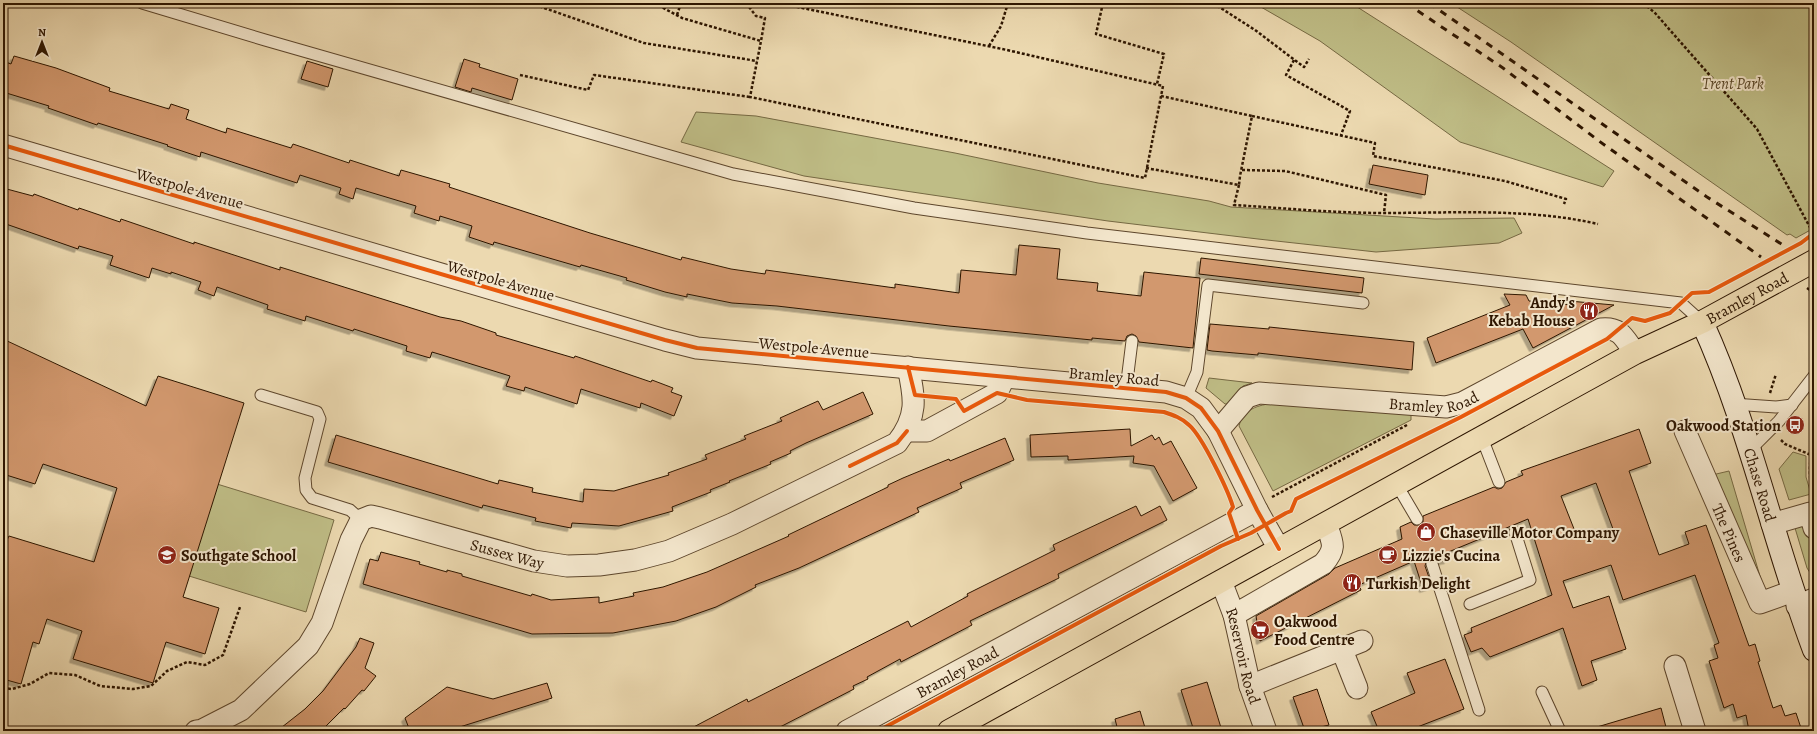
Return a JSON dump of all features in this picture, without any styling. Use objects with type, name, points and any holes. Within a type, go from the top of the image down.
[{"type":"main road","name":"Bramley Road","points":[[949,731],[1635,353],[1702,322],[1814,260]]},
{"type":"street","name":"Westpole Avenue","points":[[3,145],[665,340],[711,349],[908,367],[1004,378]]},
{"type":"street","name":"Chase Road","points":[[1702,322],[1714,348],[1750,450],[1772,524],[1801,599],[1814,650]]},
{"type":"street","name":"Bramley Road","points":[[1218,431],[1247,397],[1259,393],[1446,407],[1462,403],[1601,329],[1612,328],[1618,330],[1635,353]]},
{"type":"street","name":"Sussex Way","points":[[361,520],[371,516],[380,518],[534,561],[567,566],[599,565],[635,560],[669,551],[732,524],[897,443],[907,431],[914,412],[915,395],[908,367]]},
{"type":"street","name":"Bramley Road","points":[[1004,378],[1166,392],[1186,398],[1201,408],[1218,431],[1265,504],[1279,549]]},
{"type":"street","points":[[907,431],[927,431],[997,393],[1004,378]]},
{"type":"street","name":"The Pines","points":[[1685,431],[1760,603],[1801,599]]},
{"type":"street","name":"Bramley Road","points":[[847,731],[1265,504]]},
{"type":"street","points":[[1772,524],[1813,512]]},
{"type":"street","points":[[196,731],[202,730],[241,710],[308,646],[322,623],[351,540],[361,520]]},
{"type":"street","points":[[1234,615],[1323,564],[1332,554],[1333,543],[1326,524]]},
{"type":"street","name":"Reservoir Road","points":[[1221,581],[1234,615],[1250,686],[1266,731]]},
{"type":"street","points":[[1250,686],[1362,641]]},
{"type":"street","points":[[1342,650],[1357,688]]},
{"type":"street","points":[[1675,666],[1695,731]]},
{"type":"lane","points":[[142,3],[265,40],[733,174],[914,208],[1079,232],[1681,302],[1702,322]]},
{"type":"lane","points":[[1186,398],[1197,372],[1208,285],[1363,302]]},
{"type":"lane","points":[[1126,389],[1132,342]]},
{"type":"lane","points":[[1750,450],[1792,405],[1814,376]]},
{"type":"lane","points":[[262,395],[317,412],[320,419],[305,478],[306,490],[312,498],[350,510],[361,520]]},
{"type":"lane","points":[[1733,404],[1776,407],[1792,405]]},
{"type":"lane","points":[[1482,438],[1499,482]]},
{"type":"lane","points":[[1396,485],[1417,519]]},
{"type":"lane","points":[[1470,604],[1530,580],[1515,532]]},
{"type":"lane","points":[[1432,564],[1479,710]]},
{"type":"lane","points":[[1542,692],[1560,731]]},
{"type":"path","points":[[530,3],[644,44],[757,61]]},
{"type":"path","points":[[654,3],[677,15],[761,41]]},
{"type":"path","points":[[677,15],[681,3]]},
{"type":"path","points":[[746,3],[756,16],[766,18],[750,97]]},
{"type":"path","points":[[520,75],[588,90],[594,75],[750,97],[1144,178],[1163,86],[989,46],[778,3]]},
{"type":"path","points":[[989,46],[1001,26],[1008,3]]},
{"type":"path","points":[[1103,3],[1096,34],[1164,54],[1157,84]]},
{"type":"path","points":[[1213,3],[1255,30],[1304,67],[1309,59]]},
{"type":"path","points":[[1643,3],[1655,13],[1757,129],[1813,233],[1807,238]]},
{"type":"path","points":[[1294,60],[1286,74],[1350,111],[1341,136]]},
{"type":"path","points":[[1161,96],[1375,143],[1373,156],[1506,181],[1566,199],[1564,204]]},
{"type":"path","points":[[1252,116],[1234,205],[1384,213],[1444,212],[1538,214],[1598,224]]},
{"type":"path","points":[[1146,168],[1239,185]]},
{"type":"path","points":[[1242,170],[1285,171],[1386,195],[1384,213]]},
{"type":"path","points":[[1808,288],[1814,293]]},
{"type":"path","points":[[1813,417],[1814,424]]},
{"type":"path","points":[[1265,504],[1408,424]]},
{"type":"path","points":[[1813,512],[1810,461],[1814,433]]},
{"type":"path","points":[[3,688],[12,689],[30,684],[49,673],[76,675],[100,686],[133,689],[151,686],[167,671],[187,662],[205,664],[224,655],[240,607]]},
{"type":"green space","points":[[1254,3],[1351,3],[1614,171],[1603,187],[1460,142],[1320,41]]},
{"type":"green space","name":"Trent Park","points":[[1451,3],[1814,3],[1814,228],[1796,238],[1790,234],[1787,235],[1511,42]]},
{"type":"green space","points":[[696,112],[756,116],[955,153],[1098,183],[1209,201],[1231,207],[1435,219],[1514,218],[1522,233],[1499,243],[1376,252],[1108,221],[804,176],[681,142]]},
{"type":"green space","points":[[1209,378],[1252,383],[1243,386],[1228,404],[1225,404],[1206,388]]},
{"type":"green space","points":[[1275,403],[1411,414],[1411,420],[1273,491],[1239,426],[1244,416],[1252,409]]},
{"type":"green space","points":[[1793,452],[1806,456],[1806,477],[1811,494],[1789,500],[1779,469]]},
{"type":"green space","points":[[1729,471],[1762,583],[1712,475]]},
{"type":"green space","points":[[217,484],[334,520],[306,612],[189,576]]},
{"type":"green space","points":[[1802,525],[1811,544],[1814,579],[1807,568],[1795,528]]},
{"type":"building","points":[[14,56],[56,68],[110,88],[109,91],[169,109],[171,104],[189,110],[186,119],[226,133],[227,128],[291,148],[293,144],[349,163],[350,160],[399,176],[401,170],[450,184],[449,187],[590,233],[681,260],[682,257],[731,269],[765,274],[766,270],[895,288],[895,284],[959,293],[961,270],[1016,275],[1019,245],[1060,249],[1057,279],[1098,283],[1097,291],[1141,296],[1144,272],[1200,278],[1193,348],[1139,342],[1136,336],[1132,334],[1127,336],[1125,341],[1092,338],[1092,340],[949,326],[777,306],[732,303],[687,294],[687,297],[665,292],[626,280],[627,278],[581,265],[580,267],[494,242],[493,245],[469,237],[472,226],[440,216],[439,221],[414,213],[416,206],[356,188],[353,199],[339,194],[341,188],[300,175],[297,183],[201,152],[200,157],[167,146],[168,145],[98,123],[97,125],[48,108],[49,106],[3,92],[3,61],[11,64]]},
{"type":"building","points":[[464,59],[480,64],[479,67],[518,79],[512,100],[472,88],[471,92],[455,87]]},
{"type":"building","points":[[307,61],[333,69],[328,87],[301,79]]},
{"type":"building","points":[[1373,165],[1428,175],[1425,195],[1369,184]]},
{"type":"building","points":[[3,188],[33,196],[34,194],[78,210],[79,208],[120,222],[121,219],[194,244],[194,242],[280,270],[280,267],[440,317],[461,321],[496,333],[496,335],[574,358],[575,356],[651,382],[652,380],[673,388],[671,392],[682,396],[674,416],[641,403],[640,408],[581,389],[577,404],[525,387],[524,391],[506,386],[510,376],[432,352],[430,358],[406,351],[407,346],[354,329],[353,331],[306,316],[305,321],[267,309],[268,305],[217,287],[214,296],[198,290],[201,282],[171,272],[171,274],[152,268],[149,278],[110,265],[113,256],[79,246],[78,249],[3,223]]},
{"type":"building","points":[[1201,258],[1364,278],[1362,293],[1199,274]]},
{"type":"building","points":[[1504,294],[1526,295],[1529,301],[1571,305],[1569,301],[1614,305],[1533,348],[1523,329],[1436,363],[1427,338],[1510,305]]},
{"type":"building","points":[[1210,324],[1269,329],[1269,327],[1414,342],[1412,370],[1258,353],[1258,355],[1207,350]]},
{"type":"building","points":[[3,339],[146,406],[158,376],[244,403],[183,597],[219,608],[205,654],[166,642],[153,683],[73,659],[82,631],[47,619],[39,644],[33,642],[21,684],[3,679],[3,548],[9,536],[94,562],[117,488],[43,464],[35,484],[3,474]]},
{"type":"building","points":[[863,392],[873,414],[806,443],[790,451],[791,453],[770,462],[771,464],[729,481],[730,482],[710,490],[711,492],[672,507],[673,511],[619,526],[572,523],[571,528],[535,521],[536,518],[483,505],[482,508],[328,462],[336,435],[498,484],[499,480],[533,488],[532,492],[583,502],[584,489],[614,491],[669,475],[668,473],[707,459],[705,455],[746,439],[744,436],[782,421],[780,418],[818,401],[823,410]]},
{"type":"building","points":[[1130,429],[1131,446],[1152,435],[1155,440],[1159,437],[1163,445],[1171,441],[1197,488],[1173,501],[1154,466],[1133,463],[1134,456],[1068,460],[1068,456],[1031,457],[1030,435]]},
{"type":"building","points":[[1639,429],[1651,463],[1629,471],[1659,555],[1689,544],[1685,532],[1706,525],[1749,646],[1755,644],[1760,661],[1758,662],[1773,708],[1781,705],[1785,716],[1796,713],[1802,731],[1749,731],[1746,715],[1737,718],[1733,704],[1724,708],[1709,661],[1718,658],[1714,645],[1719,643],[1695,575],[1623,600],[1611,565],[1563,581],[1573,608],[1609,596],[1626,649],[1591,661],[1597,680],[1582,686],[1563,628],[1490,657],[1482,648],[1471,652],[1464,635],[1472,632],[1471,628],[1552,595],[1528,519],[1446,553],[1448,560],[1439,562],[1434,557],[1427,559],[1425,566],[1432,586],[1423,589],[1414,561],[1359,585],[1361,590],[1260,641],[1256,616],[1329,574],[1335,568],[1402,539],[1400,527],[1411,522],[1414,525],[1420,525],[1423,522],[1423,516],[1494,487],[1498,489],[1502,488],[1506,482],[1523,475],[1521,471]],"holes":[[[1596,483],[1613,529],[1578,539],[1561,496]]]},
{"type":"building","points":[[1005,438],[1014,460],[960,483],[962,488],[917,508],[919,512],[799,568],[755,585],[756,587],[716,607],[676,621],[613,633],[532,634],[363,584],[370,559],[378,561],[381,552],[420,562],[419,564],[447,572],[447,570],[462,574],[462,576],[531,596],[532,594],[551,600],[599,597],[599,603],[634,596],[633,593],[663,587],[707,572],[789,536],[788,535],[888,487],[888,485],[903,478],[949,459],[950,461]]},
{"type":"building","points":[[1136,506],[1141,516],[1160,506],[1167,520],[1058,574],[1059,578],[970,621],[972,625],[901,662],[900,659],[867,677],[868,679],[853,686],[854,689],[780,727],[771,731],[686,731],[747,699],[748,702],[908,621],[911,627],[968,596],[967,594],[1055,550],[1053,545]]},
{"type":"building","points":[[360,638],[374,643],[365,668],[376,676],[364,691],[362,690],[345,709],[344,708],[321,731],[277,731],[305,709],[323,691],[356,647]]},
{"type":"building","points":[[1445,659],[1464,709],[1407,731],[1379,731],[1371,712],[1415,693],[1407,673]]},
{"type":"building","points":[[1207,682],[1222,731],[1194,731],[1181,690]]},
{"type":"building","points":[[547,683],[552,698],[447,731],[410,731],[405,718],[447,687],[493,699]]},
{"type":"building","points":[[1317,689],[1329,725],[1305,731],[1293,697]]},
{"type":"building","points":[[1661,708],[1667,731],[1598,731],[1597,727]]},
{"type":"building","points":[[1140,711],[1146,731],[1118,731],[1115,719]]},
{"type":"railway","points":[[1406,3],[1503,68],[1599,141],[1761,257]]},
{"type":"railway","points":[[1429,3],[1707,197],[1783,245]]},
{"type":"cycle path","points":[[3,145],[665,340],[697,348],[1166,392],[1186,398],[1201,408],[1218,431],[1257,510],[1279,549]]},
{"type":"cycle path","points":[[878,731],[1221,546],[1251,533],[1291,511],[1296,499],[1461,417],[1607,339],[1632,318],[1645,321],[1670,313],[1692,293],[1709,292],[1801,243],[1814,233]]},
{"type":"cycle path","points":[[908,367],[915,395],[956,399],[964,411],[997,393],[1027,400],[1164,412],[1180,419],[1186,423],[1201,440],[1220,476],[1233,507],[1229,513],[1238,539]]},
{"type":"cycle path","points":[[850,466],[897,443],[907,431]]},
{"type":"place","name":"Andy's Kebab House","points":[[1589,311]]},
{"type":"place","name":"Oakwood Station","points":[[1795,425]]},
{"type":"place","name":"Chaseville Motor Company","points":[[1426,532]]},
{"type":"place","name":"Southgate School","points":[[167,555]]},
{"type":"place","name":"Lizzie's Cucina","points":[[1388,555]]},
{"type":"place","name":"Turkish Delight","points":[[1352,583]]},
{"type":"place","name":"Oakwood Food Centre","points":[[1260,630]]}]
